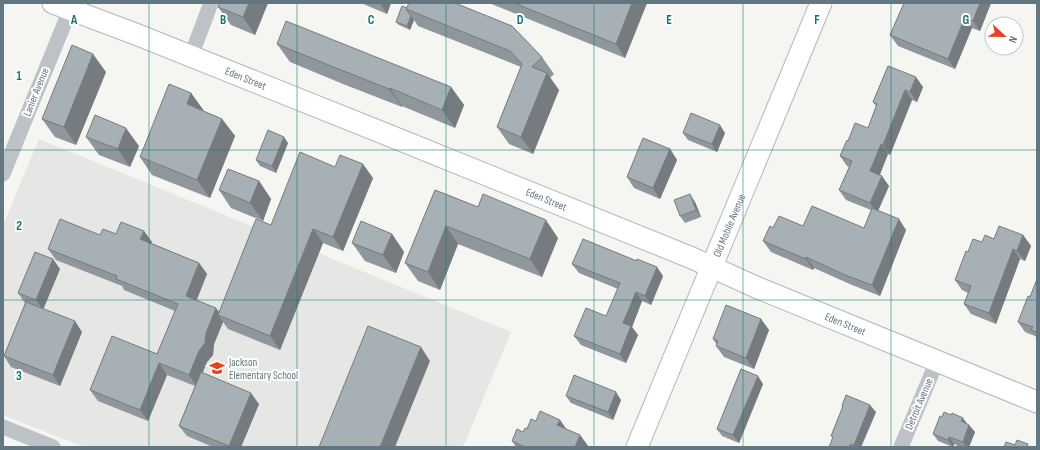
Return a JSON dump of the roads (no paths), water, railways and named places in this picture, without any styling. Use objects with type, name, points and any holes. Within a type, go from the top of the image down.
[{"type":"street","points":[[191,56],[211,3]]},
{"type":"street","name":"Old Mobile Avenue","points":[[637,447],[821,3]]},
{"type":"street","name":"Eden Street","points":[[61,6],[191,56],[692,258],[764,290],[1037,402]]},
{"type":"street","name":"Lanier Avenue","points":[[3,174],[61,6]]},
{"type":"street","name":"Detroit Avenue","points":[[901,447],[937,361]]},
{"type":"street","points":[[3,427],[53,447]]},
{"type":"place","name":"Jackson Elementary School","points":[[217,368]]}]
